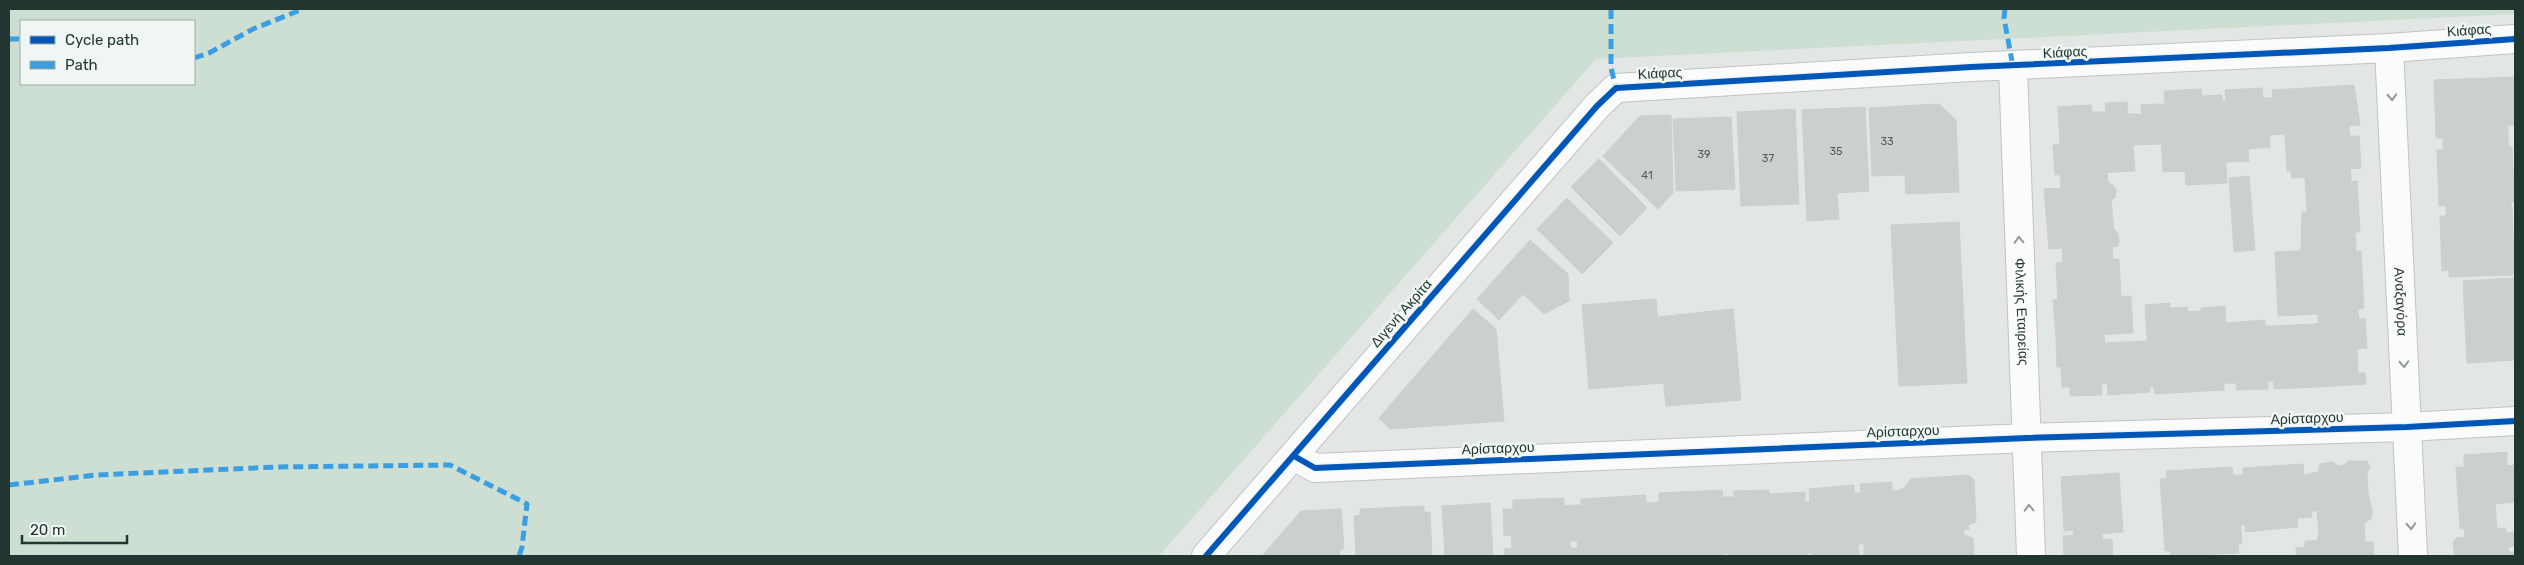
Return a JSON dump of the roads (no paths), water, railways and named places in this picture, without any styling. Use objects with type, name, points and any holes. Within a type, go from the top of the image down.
[{"type":"street","name":"Κιάφας","points":[[1616,88],[1961,68],[2389,48],[2515,39]]},
{"type":"street","name":"Αναξαγόρα","points":[[2389,48],[2413,556]]},
{"type":"street","name":"Φιλικής Εταιρείας","points":[[2013,67],[2031,556]]},
{"type":"street","name":"Διγενή Ακρίτα","points":[[1206,556],[1596,106],[1616,88]]},
{"type":"street","name":"Αρίσταρχου","points":[[1294,456],[1315,468],[2027,438],[2407,427],[2515,421]]}]
